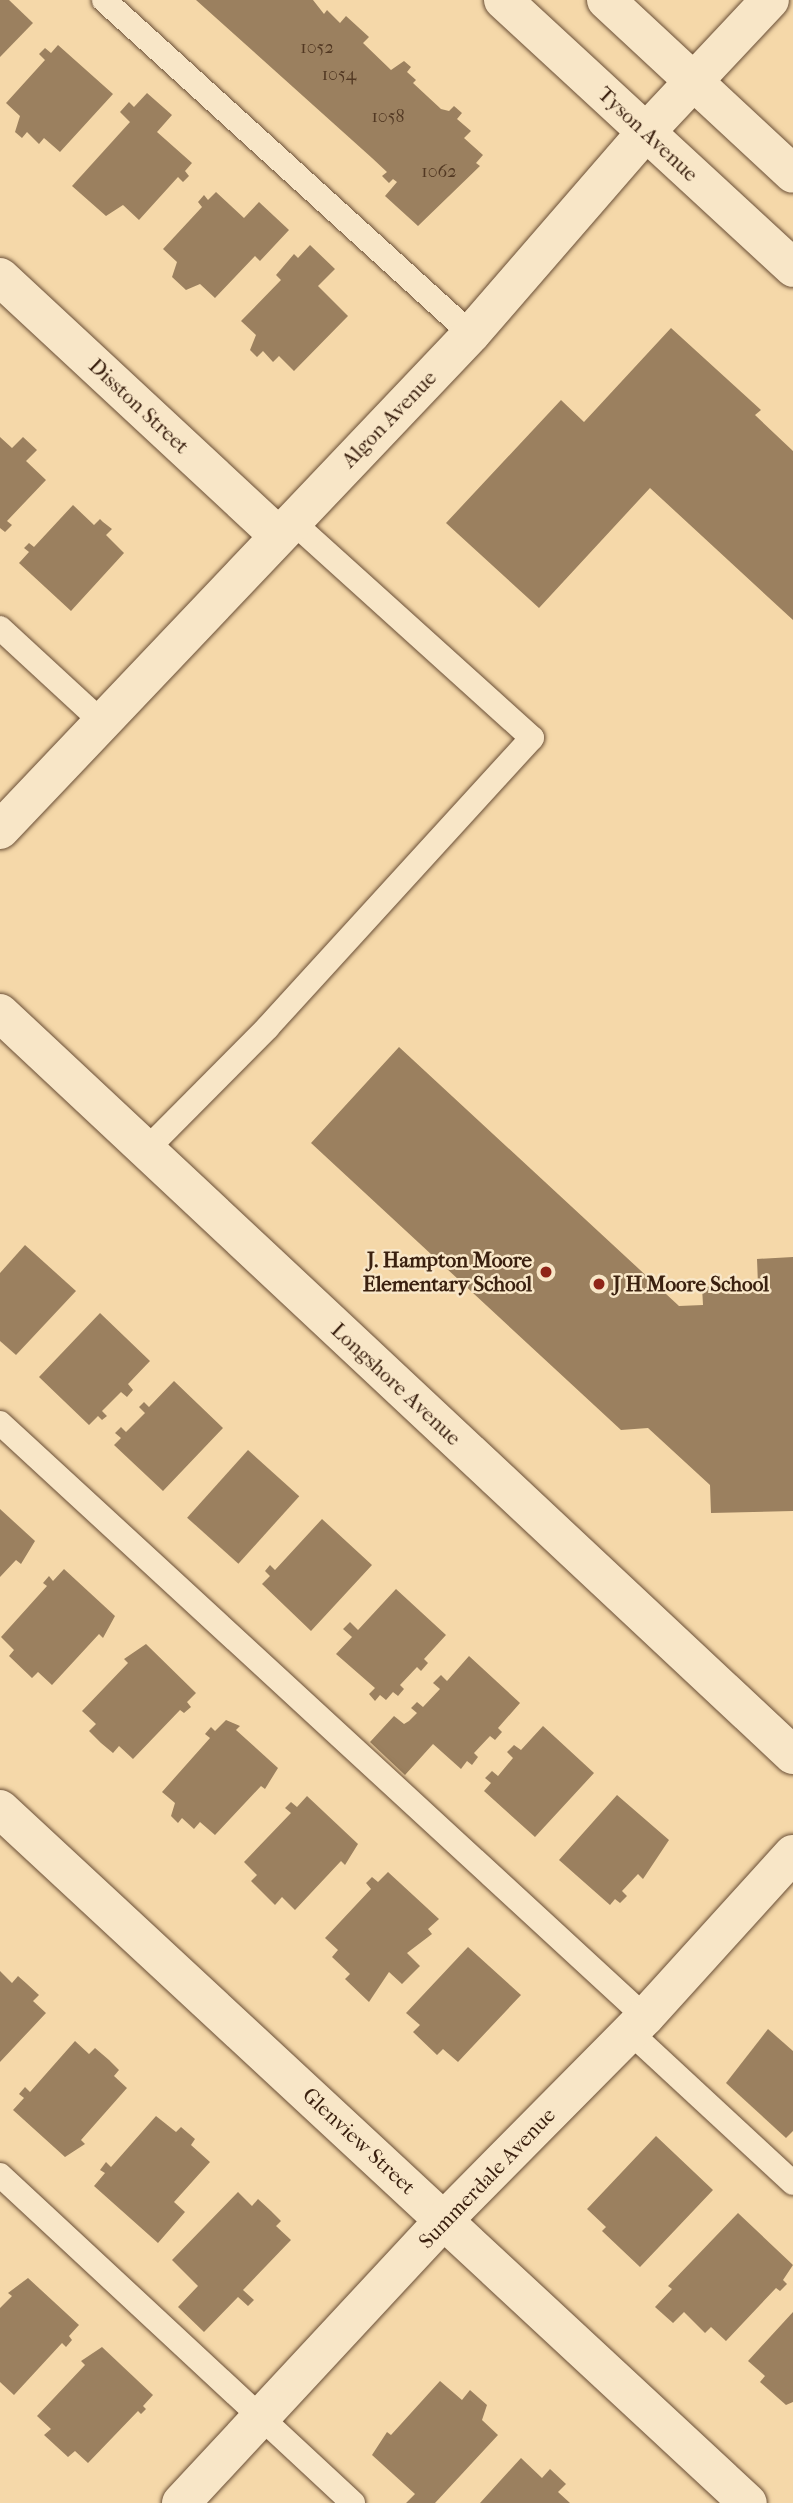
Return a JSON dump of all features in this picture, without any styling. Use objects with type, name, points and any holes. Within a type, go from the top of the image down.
[{"type":"street","name":"Tyson Avenue","points":[[503,0],[793,268]]},
{"type":"street","points":[[606,0],[793,174]]},
{"type":"street","name":"Algon Avenue","points":[[0,830],[471,334],[646,132],[770,0]]},
{"type":"street","name":"Disston Street","points":[[0,277],[285,528]]},
{"type":"street","name":"Longshore Avenue","points":[[0,1013],[793,1755]]},
{"type":"street","name":"Glenview Street","points":[[0,1808],[748,2503]]},
{"type":"street","name":"Summerdale Avenue","points":[[181,2503],[444,2220],[638,2024],[793,1854]]},
{"type":"lane","points":[[104,0],[471,334]]},
{"type":"lane","points":[[146,1150],[267,1028],[532,738],[410,627],[285,528]]},
{"type":"lane","points":[[0,628],[102,722]]},
{"type":"lane","points":[[0,1423],[638,2024],[793,2183]]},
{"type":"lane","points":[[0,2175],[353,2503]]},
{"type":"building","points":[[0,0],[9,0],[33,23],[0,57]]},
{"type":"building","points":[[196,0],[313,0],[324,14],[327,10],[340,23],[346,16],[369,37],[363,43],[391,70],[404,61],[411,67],[407,72],[416,80],[413,83],[441,109],[449,111],[454,106],[462,113],[457,119],[471,131],[464,138],[483,155],[476,163],[480,166],[418,226],[385,196],[397,182],[393,179],[389,183],[382,176],[387,172]]},
{"type":"building","points":[[58,45],[113,94],[60,152],[44,138],[39,144],[27,132],[22,138],[15,132],[20,116],[6,103],[45,60],[39,54],[45,48],[51,53]]},
{"type":"building","points":[[147,93],[172,115],[157,132],[192,163],[185,171],[189,176],[183,182],[178,177],[139,220],[123,205],[106,216],[72,186],[130,122],[120,112],[129,102],[134,107]]},
{"type":"building","points":[[216,192],[244,218],[259,202],[289,230],[260,261],[255,256],[215,298],[200,284],[186,290],[172,277],[177,262],[163,249],[202,207],[198,202],[204,195],[208,200]]},
{"type":"building","points":[[310,245],[335,269],[318,286],[348,316],[294,371],[279,356],[273,362],[263,351],[257,357],[250,350],[256,335],[241,321],[281,280],[276,275],[294,254],[298,258]]},
{"type":"building","points":[[671,328],[761,410],[755,415],[793,451],[793,620],[650,488],[539,608],[446,523],[561,400],[584,422]]},
{"type":"building","points":[[0,437],[12,448],[23,437],[37,450],[26,461],[46,480],[7,521],[12,525],[5,532],[0,528]]},
{"type":"building","points":[[73,505],[94,525],[100,519],[112,529],[106,535],[124,553],[71,611],[19,563],[29,552],[24,548],[29,543],[34,547]]},
{"type":"building","name":"J. Hampton Moore Elementary School","points":[[399,1047],[679,1306],[703,1305],[702,1287],[758,1285],[757,1259],[793,1257],[793,1511],[711,1513],[710,1485],[648,1428],[621,1430],[311,1143]]},
{"type":"building","points":[[25,1245],[76,1291],[16,1355],[0,1341],[0,1273]]},
{"type":"building","points":[[100,1313],[150,1361],[128,1384],[133,1390],[127,1397],[121,1392],[102,1411],[107,1416],[102,1420],[98,1416],[89,1425],[39,1377]]},
{"type":"building","points":[[174,1381],[223,1428],[163,1491],[114,1445],[121,1438],[115,1433],[121,1427],[126,1432],[145,1413],[139,1407],[144,1402],[149,1407]]},
{"type":"building","points":[[248,1450],[299,1496],[238,1564],[187,1518]]},
{"type":"building","points":[[0,1509],[35,1541],[21,1564],[16,1560],[0,1577]]},
{"type":"building","points":[[322,1519],[372,1565],[311,1631],[262,1584],[270,1576],[265,1571],[270,1565],[275,1570]]},
{"type":"building","points":[[64,1569],[115,1616],[103,1638],[99,1634],[52,1685],[38,1672],[32,1678],[9,1656],[14,1650],[1,1637],[47,1586],[43,1583],[49,1576],[53,1581]]},
{"type":"building","points":[[396,1589],[446,1635],[424,1659],[428,1663],[421,1671],[417,1667],[400,1685],[404,1689],[398,1696],[393,1692],[386,1700],[380,1695],[375,1701],[369,1694],[375,1688],[336,1654],[352,1637],[343,1629],[350,1622],[358,1630]]},
{"type":"building","points":[[146,1644],[196,1693],[187,1702],[191,1707],[184,1713],[180,1710],[133,1759],[119,1746],[113,1753],[101,1743],[89,1731],[96,1724],[82,1711],[128,1663],[124,1659]]},
{"type":"building","points":[[469,1656],[520,1703],[498,1728],[502,1732],[495,1740],[490,1736],[474,1753],[478,1757],[472,1765],[467,1761],[461,1769],[433,1744],[405,1775],[370,1742],[394,1716],[404,1724],[409,1721],[417,1713],[411,1708],[417,1702],[423,1707],[440,1689],[433,1683],[441,1675],[447,1681]]},
{"type":"building","points":[[226,1720],[240,1726],[236,1730],[278,1768],[265,1789],[261,1786],[215,1835],[200,1822],[194,1829],[182,1818],[178,1823],[171,1816],[175,1803],[162,1792],[210,1738],[205,1734],[211,1727],[215,1731]]},
{"type":"building","points":[[543,1726],[594,1773],[535,1837],[484,1791],[491,1783],[485,1778],[492,1771],[498,1776],[513,1758],[507,1752],[514,1745],[521,1750]]},
{"type":"building","points":[[617,1795],[669,1840],[643,1879],[638,1874],[622,1891],[627,1896],[620,1903],[615,1899],[610,1905],[559,1860]]},
{"type":"building","points":[[307,1796],[358,1844],[345,1865],[341,1861],[295,1910],[282,1897],[275,1905],[251,1881],[257,1875],[244,1862],[291,1813],[285,1808],[291,1802],[297,1807]]},
{"type":"building","points":[[388,1872],[439,1919],[428,1929],[432,1934],[407,1953],[420,1966],[402,1984],[389,1972],[369,2002],[345,1979],[350,1974],[332,1957],[338,1950],[325,1938],[371,1889],[366,1883],[372,1877],[378,1882]]},
{"type":"building","points":[[468,1947],[521,1995],[458,2062],[443,2049],[437,2055],[413,2032],[420,2025],[406,2013]]},
{"type":"building","points":[[0,1971],[12,1983],[18,1976],[27,1984],[39,1995],[33,2001],[46,2013],[0,2062]]},
{"type":"building","points":[[768,2029],[793,2051],[793,2131],[786,2138],[726,2083]]},
{"type":"building","points":[[75,2041],[89,2054],[95,2048],[109,2060],[119,2070],[114,2076],[127,2088],[81,2140],[85,2144],[65,2157],[13,2110],[24,2098],[19,2094],[25,2087],[30,2092]]},
{"type":"building","points":[[156,2116],[176,2132],[181,2127],[195,2139],[191,2145],[210,2162],[174,2202],[185,2212],[158,2243],[94,2186],[105,2173],[100,2170],[106,2162],[111,2167]]},
{"type":"building","points":[[656,2136],[713,2190],[640,2267],[602,2231],[606,2227],[587,2209]]},
{"type":"building","points":[[238,2192],[252,2206],[258,2199],[281,2221],[276,2226],[291,2240],[243,2290],[254,2300],[248,2306],[238,2297],[204,2332],[178,2307],[198,2286],[172,2260]]},
{"type":"building","points":[[738,2213],[793,2265],[783,2280],[787,2284],[780,2291],[776,2288],[726,2341],[711,2327],[705,2333],[684,2312],[673,2323],[655,2307],[672,2289],[668,2286]]},
{"type":"building","points":[[28,2278],[79,2325],[69,2336],[72,2340],[66,2347],[62,2343],[14,2395],[0,2382],[0,2308],[12,2296],[8,2293]]},
{"type":"building","points":[[793,2312],[793,2402],[786,2405],[760,2382],[765,2376],[748,2361]]},
{"type":"building","points":[[102,2347],[153,2395],[143,2406],[146,2409],[141,2414],[138,2411],[88,2463],[75,2451],[68,2457],[44,2435],[51,2429],[37,2416],[85,2365],[81,2361]]},
{"type":"building","points":[[440,2381],[462,2400],[470,2390],[487,2405],[482,2420],[498,2435],[435,2503],[406,2503],[415,2494],[372,2455],[387,2432],[391,2435]]},
{"type":"building","points":[[521,2458],[542,2478],[550,2469],[566,2484],[558,2492],[570,2503],[480,2503]]},
{"type":"place","name":"J. Hampton Moore Elementary School","points":[[546,1272]]},
{"type":"place","name":"J H Moore School","points":[[599,1284]]}]
